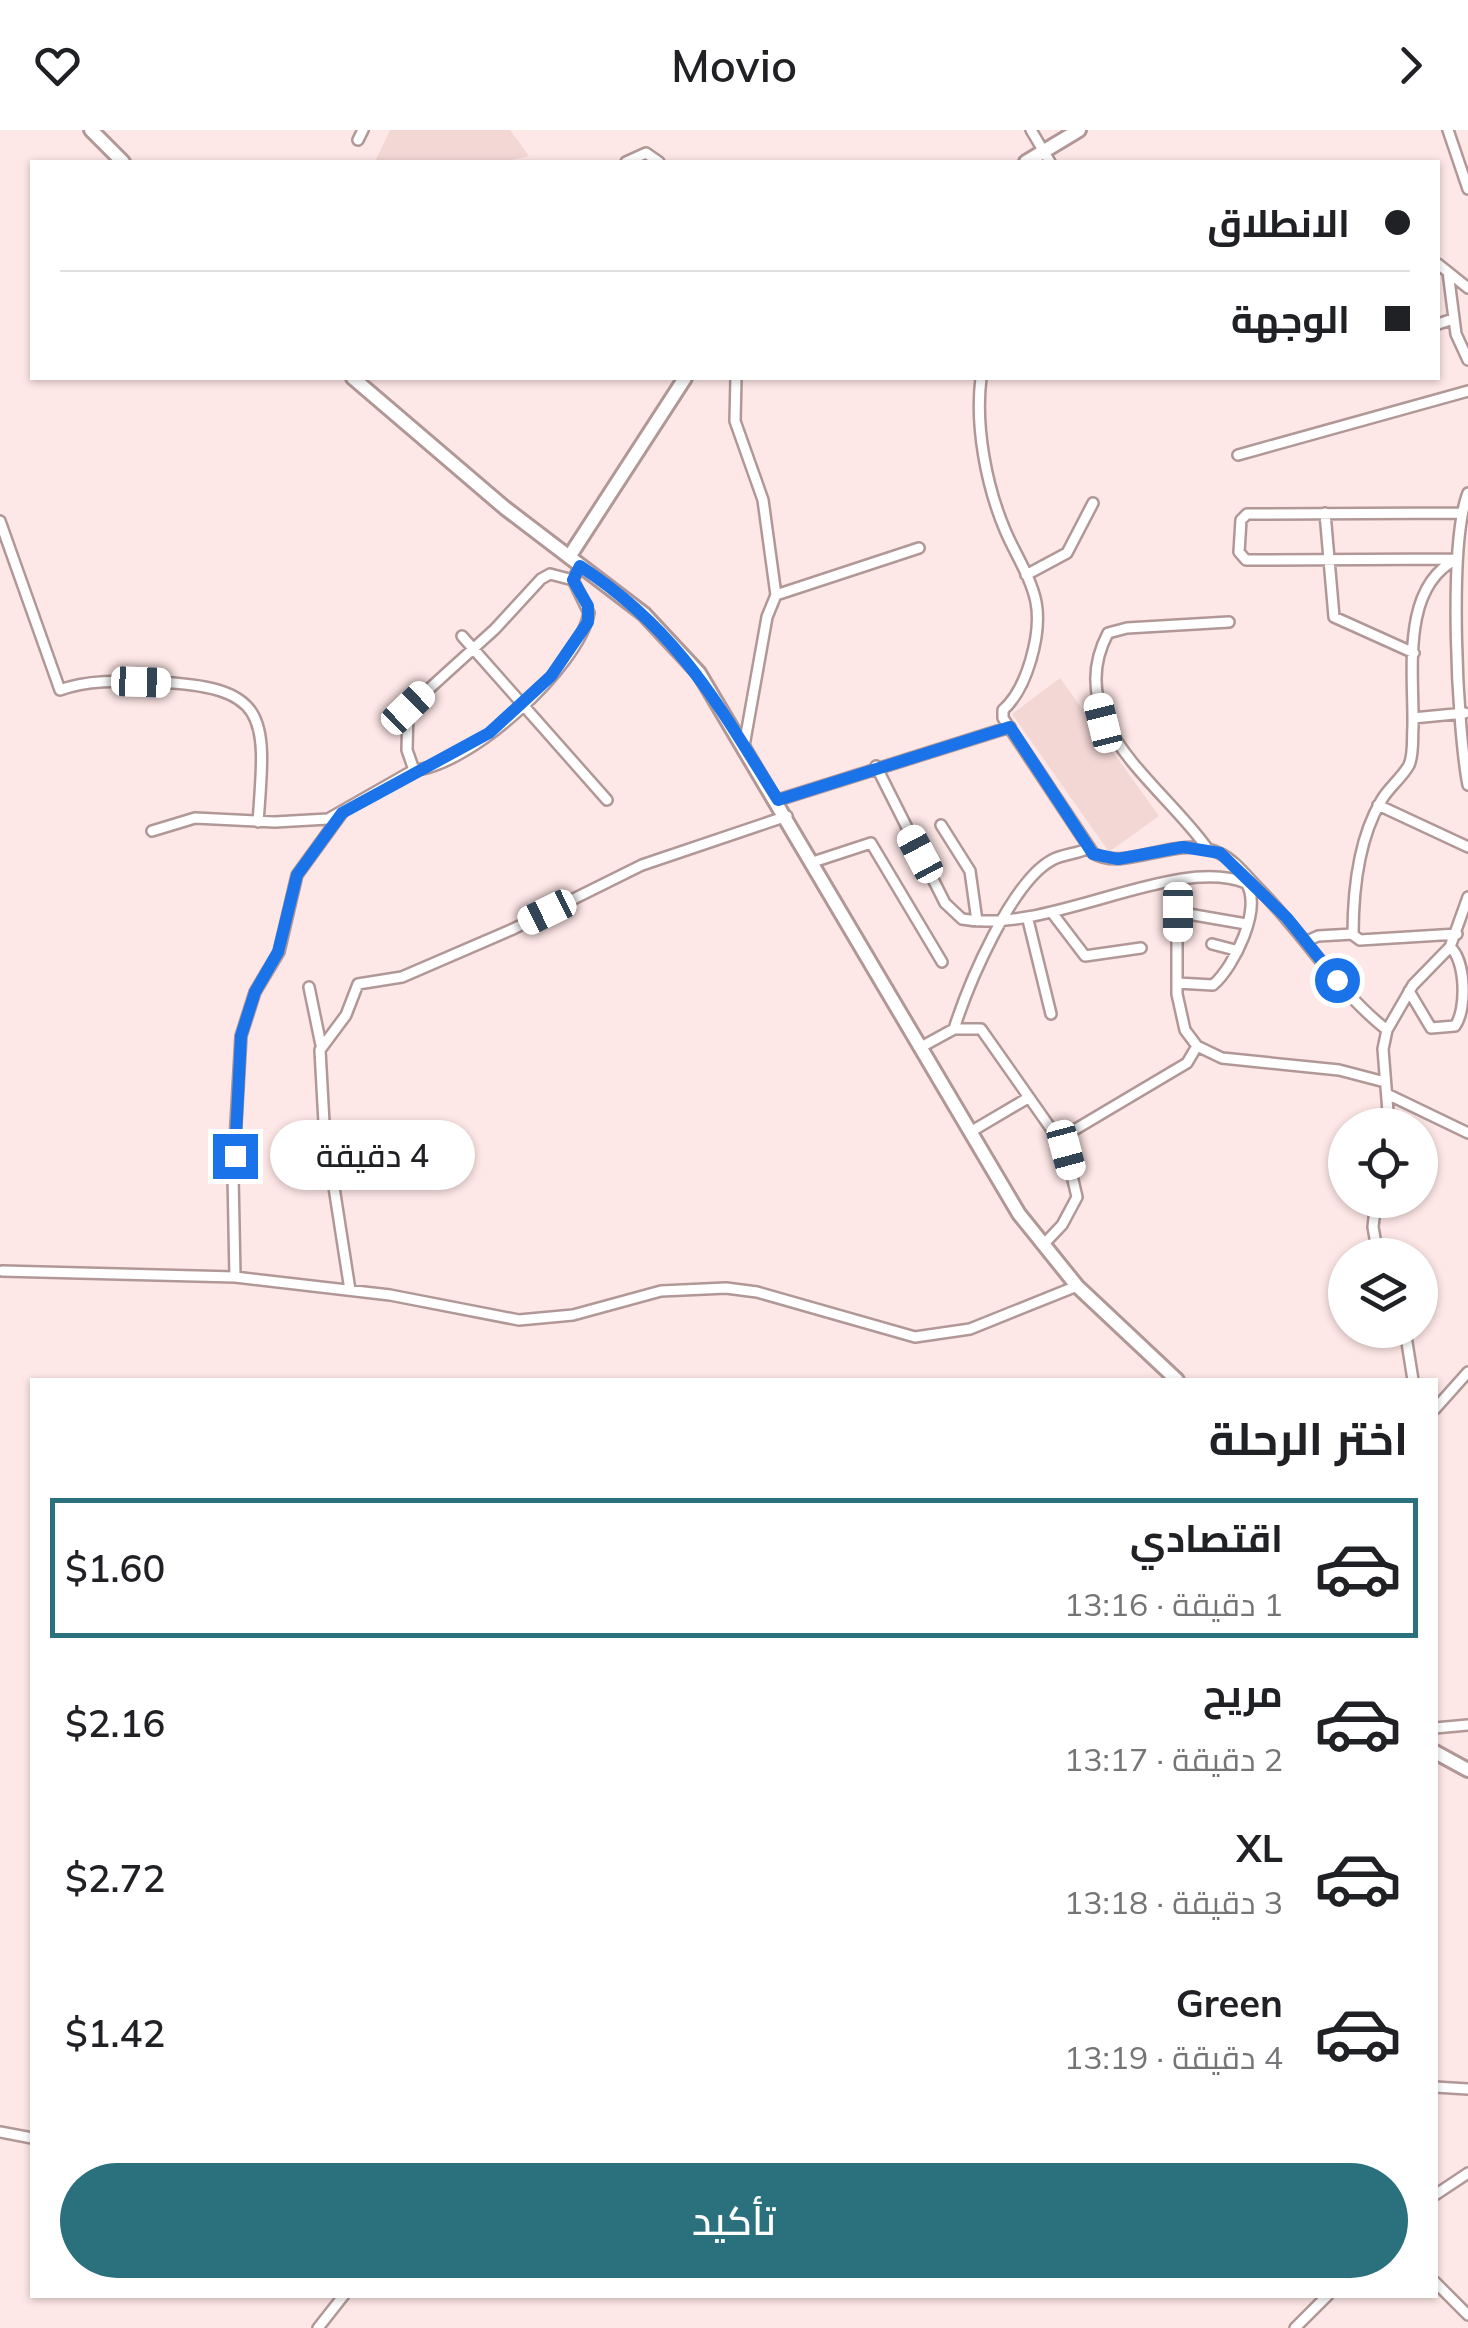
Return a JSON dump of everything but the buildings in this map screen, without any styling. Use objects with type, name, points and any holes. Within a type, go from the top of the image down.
[{"type":"street","points":[[91,130],[122,160]]},
{"type":"street","points":[[1032,130],[1047,158],[1079,130]]},
{"type":"street","points":[[1448,130],[1467,184]]},
{"type":"street","points":[[631,160],[650,153],[656,160]]},
{"type":"street","points":[[1440,266],[1468,288]]},
{"type":"street","points":[[1448,272],[1453,319],[1468,360]]},
{"type":"street","points":[[1440,323],[1453,319]]},
{"type":"street","points":[[355,380],[675,644],[705,682],[778,800],[1019,1214],[1077,1286],[1175,1378]]},
{"type":"street","points":[[152,831],[170,830],[195,818],[317,821],[342,813],[414,770],[454,754],[524,704],[569,656],[588,622],[588,606],[573,580],[574,562],[684,380]]},
{"type":"street","points":[[736,380],[734,421],[763,500],[776,595],[767,617],[744,746]]},
{"type":"street","points":[[981,380],[982,434],[996,502],[1036,604],[1021,689],[1002,712],[1089,848],[1110,860],[1158,848],[1208,848]]},
{"type":"street","points":[[1238,454],[1468,391]]},
{"type":"street","points":[[1468,492],[1461,513],[1457,560],[1468,785]]},
{"type":"street","points":[[1026,575],[1067,554],[1093,503]]},
{"type":"street","points":[[1457,560],[1246,560],[1239,552],[1240,520],[1246,514],[1461,513]]},
{"type":"street","points":[[1325,514],[1334,616],[1414,653]]},
{"type":"street","points":[[0,521],[60,690],[119,682],[200,684],[223,689],[243,703],[254,716],[261,740],[258,822]]},
{"type":"street","points":[[776,595],[919,548]]},
{"type":"street","points":[[1353,934],[1355,878],[1378,805],[1410,761],[1414,653],[1427,583],[1457,560]]},
{"type":"street","points":[[414,770],[407,750],[406,712],[546,575],[573,580]]},
{"type":"street","points":[[1229,622],[1127,628],[1108,633],[1096,655],[1094,686],[1103,723],[1115,744],[1208,848],[1228,858],[1307,941],[1349,996],[1387,1030]]},
{"type":"street","points":[[462,636],[607,800]]},
{"type":"street","points":[[1413,718],[1465,713]]},
{"type":"street","points":[[778,800],[876,766],[1010,727]]},
{"type":"street","points":[[876,766],[946,903],[962,919],[1028,920],[1177,882],[1246,884],[1252,899],[1246,924],[1216,983],[1177,983]]},
{"type":"street","points":[[1378,805],[1468,847]]},
{"type":"street","points":[[235,1277],[234,1175],[241,1036],[255,992],[278,952],[297,875],[342,813]]},
{"type":"street","points":[[321,1046],[346,1016],[360,983],[402,977],[514,929],[642,865],[787,816]]},
{"type":"street","points":[[941,825],[970,871],[977,921]]},
{"type":"street","points":[[813,862],[870,842],[942,962]]},
{"type":"street","points":[[954,1029],[1002,920],[1035,873],[1053,859],[1089,848]]},
{"type":"street","points":[[1177,882],[1177,983],[1185,1030],[1197,1046],[1222,1058],[1339,1070],[1386,1082]]},
{"type":"street","points":[[1408,992],[1431,1028],[1455,1026],[1462,1008],[1457,934],[1468,898]]},
{"type":"street","points":[[1178,912],[1246,924]]},
{"type":"street","points":[[1053,914],[1085,956],[1142,948]]},
{"type":"street","points":[[1028,920],[1051,1014]]},
{"type":"street","points":[[1307,941],[1318,936],[1353,934],[1360,940],[1457,934]]},
{"type":"street","points":[[1212,944],[1236,950]]},
{"type":"street","points":[[1388,1108],[1387,1030],[1408,992],[1459,952]]},
{"type":"street","points":[[309,988],[321,1046],[324,1123],[350,1290]]},
{"type":"street","points":[[923,1046],[954,1029],[981,1029],[1066,1150],[1076,1198],[1062,1225],[1043,1245]]},
{"type":"street","points":[[1059,1140],[1188,1063],[1197,1046]]},
{"type":"street","points":[[1387,1094],[1468,1134]]},
{"type":"street","points":[[972,1131],[1028,1098]]},
{"type":"street","points":[[2,1272],[235,1277],[350,1290],[473,1314],[538,1320],[661,1292],[726,1288],[757,1292],[894,1333],[930,1337],[970,1329],[1077,1286]]},
{"type":"street","points":[[1408,1348],[1413,1378]]},
{"type":"street","points":[[1438,1406],[1468,1372]]},
{"type":"street","points":[[1438,1728],[1468,1725]]},
{"type":"street","points":[[1438,1754],[1468,1770]]},
{"type":"street","points":[[1438,2087],[1468,2089]]},
{"type":"street","points":[[0,2132],[30,2138]]},
{"type":"street","points":[[1438,2193],[1468,2173]]},
{"type":"street","points":[[1438,2285],[1468,2315]]},
{"type":"street","points":[[1295,2328],[1325,2298]]},
{"type":"street","points":[[318,2328],[332,2300]]},
{"type":"shaded area","points":[[390,130],[510,130],[529,156],[511,160],[376,160]]},
{"type":"shaded area","points":[[1060,678],[1159,816],[1109,852],[1012,714]]},
{"type":"route","points":[[235,1156],[241,1036],[255,992],[283,939],[292,886],[306,859],[342,813],[414,770],[431,767],[489,733],[551,676],[569,656],[588,622],[588,606],[573,580],[580,566],[644,614],[675,644],[711,690],[778,800],[824,782],[1010,727],[1093,854],[1118,859],[1158,848],[1183,847],[1208,848],[1220,853],[1287,918],[1337,980]]}]
